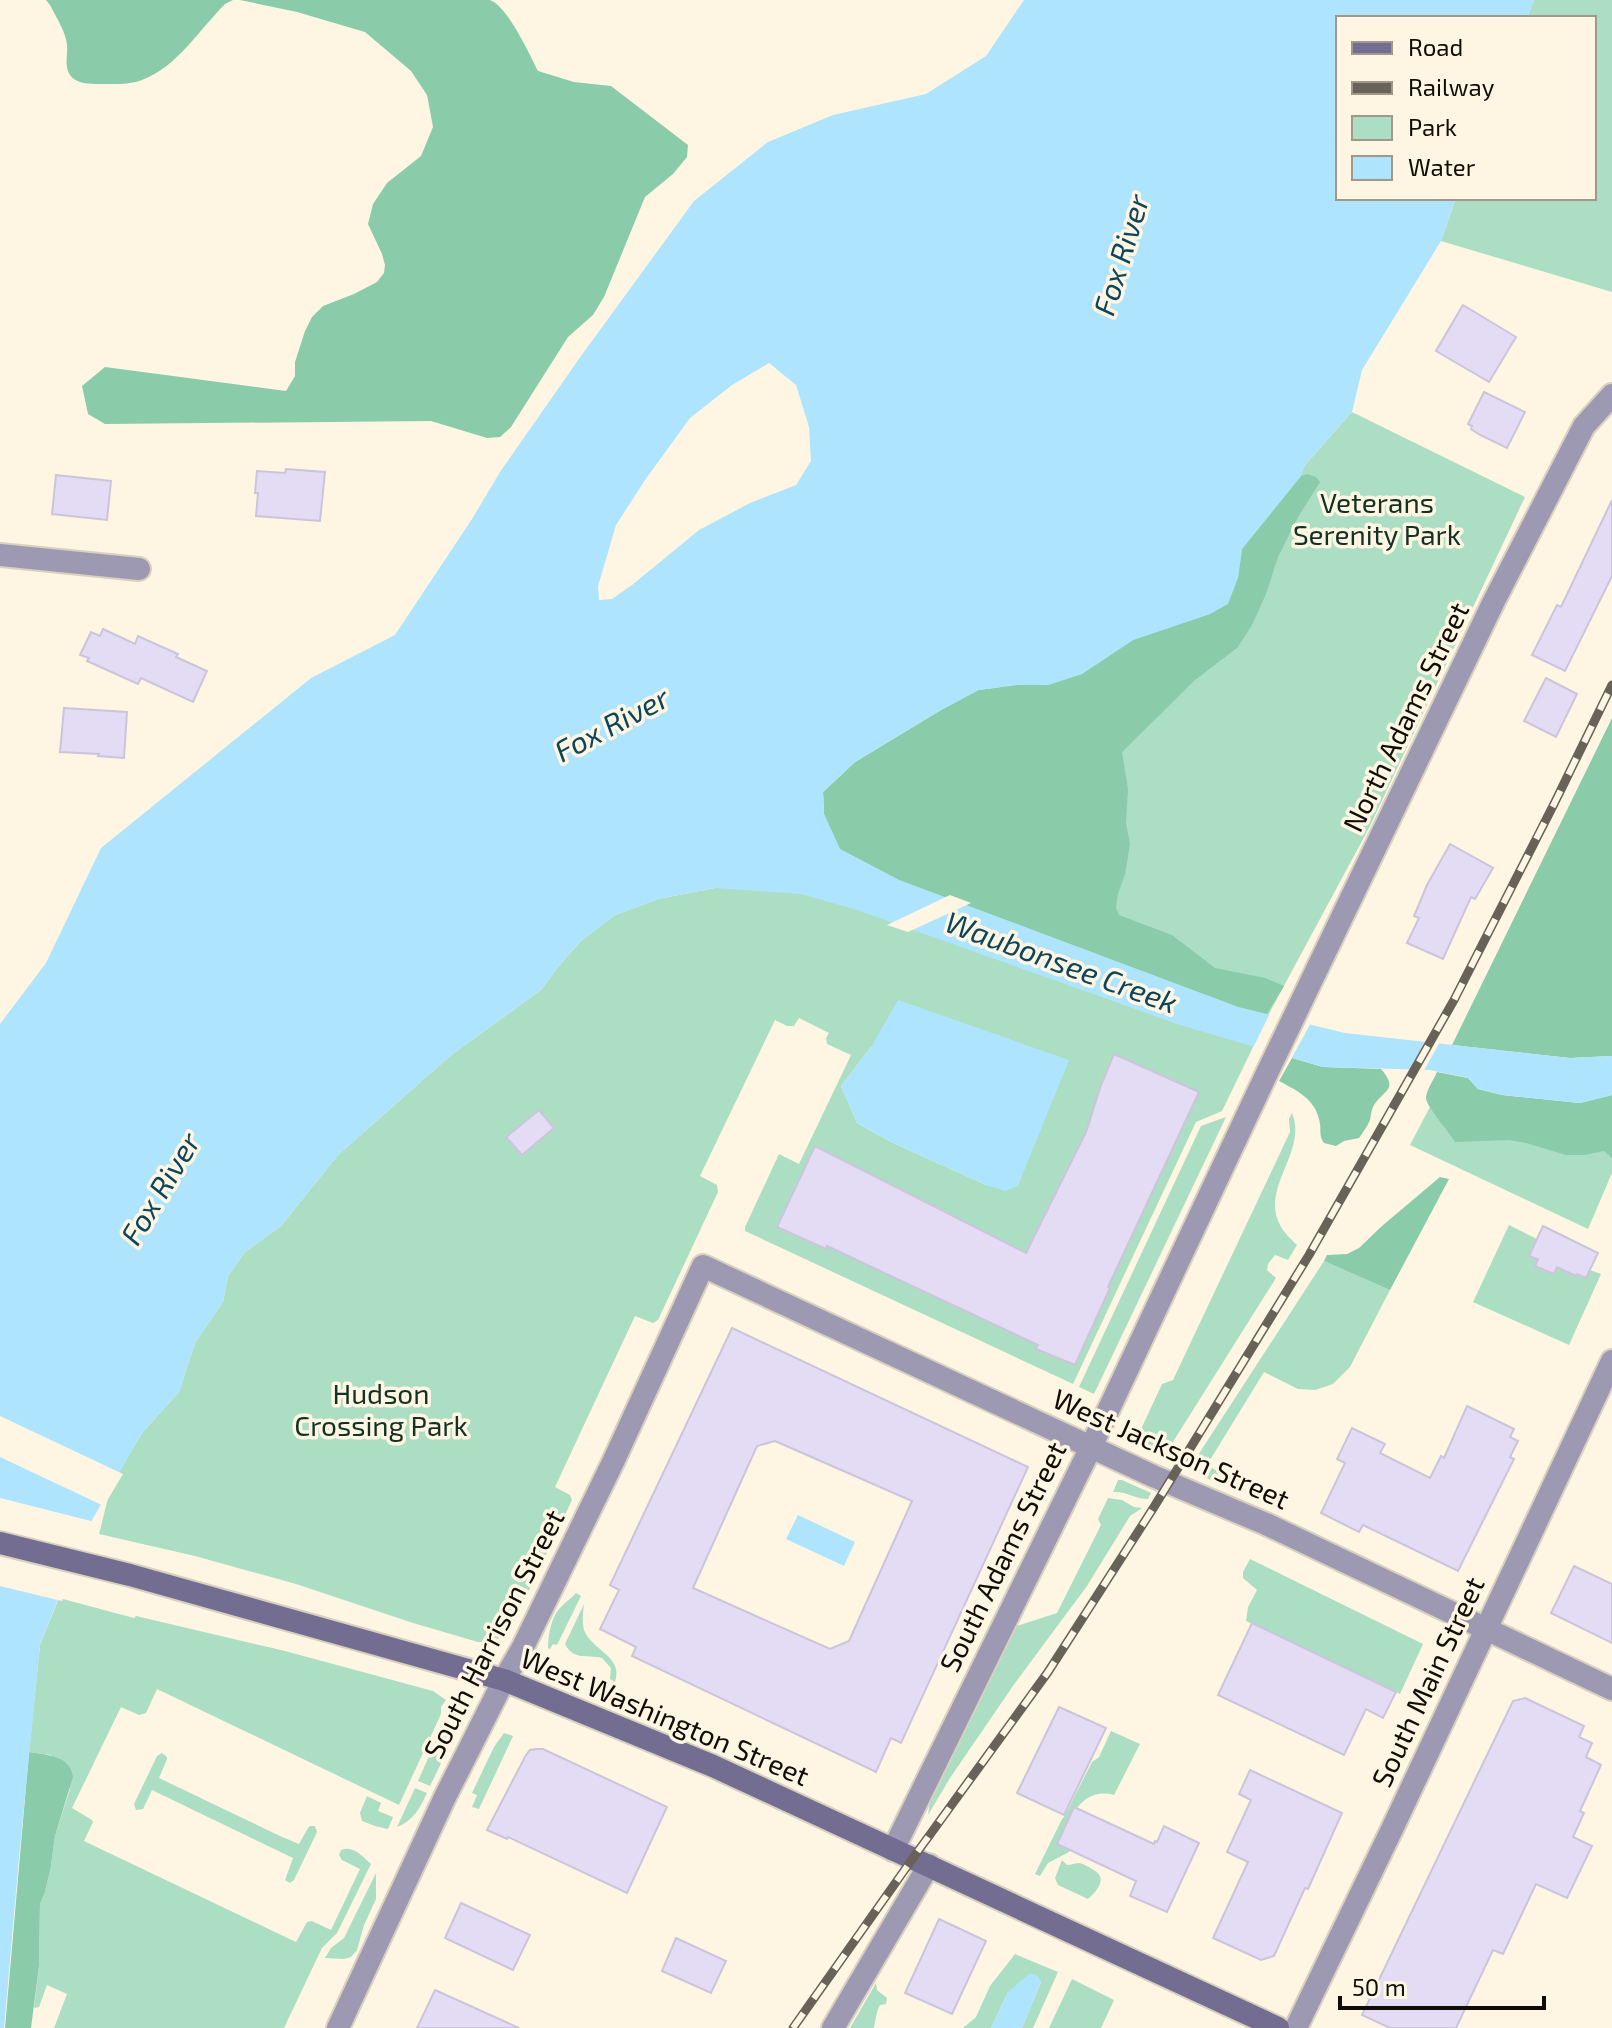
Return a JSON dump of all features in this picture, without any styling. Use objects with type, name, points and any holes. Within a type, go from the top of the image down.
[{"type":"main road","name":"West Washington Street","points":[[0,1543],[130,1575],[504,1680],[713,1766],[1278,2028]]},
{"type":"street","name":"North Adams Street","points":[[1267,1073],[1494,601],[1584,426],[1612,395]]},
{"type":"street","points":[[0,555],[139,569]]},
{"type":"street","name":"South Adams Street","points":[[893,1850],[1091,1447],[1267,1073]]},
{"type":"street","name":"West Jackson Street","points":[[703,1266],[1153,1476],[1266,1524],[1612,1689]]},
{"type":"street","name":"South Harrison Street","points":[[338,2028],[440,1808],[614,1460],[703,1266]]},
{"type":"street","name":"South Main Street","points":[[1296,2028],[1612,1361]]},
{"type":"street","points":[[833,2028],[929,1865]]},
{"type":"green space","points":[[46,0],[233,0],[225,4],[187,46],[155,74],[126,83],[92,84],[83,83],[70,75],[65,35]]},
{"type":"green space","points":[[240,0],[490,0],[511,21],[538,71],[574,82],[611,86],[688,145],[687,157],[673,174],[645,197],[604,297],[593,315],[568,337],[511,427],[500,437],[487,438],[431,421],[105,424],[88,414],[82,386],[105,367],[286,391],[295,376],[295,362],[312,317],[323,306],[377,282],[384,273],[382,254],[368,224],[373,204],[387,183],[421,156],[433,127],[427,95],[411,71],[365,32],[297,12]]},
{"type":"green space","points":[[1534,0],[1612,0],[1612,292],[1441,241],[1455,200],[1596,200],[1596,16],[1528,16]]},
{"type":"green space","name":"Hudson Crossing Park","points":[[1352,412],[1525,497],[1369,828],[1272,1008],[1222,1111],[1196,1122],[1073,1384],[745,1231],[779,1154],[799,1164],[851,1055],[827,1044],[829,1033],[799,1018],[794,1026],[775,1020],[700,1176],[717,1185],[718,1192],[658,1320],[653,1323],[635,1316],[555,1487],[570,1495],[572,1500],[512,1626],[500,1638],[478,1642],[296,1584],[99,1534],[111,1486],[142,1433],[179,1392],[195,1343],[223,1302],[228,1276],[245,1252],[281,1226],[338,1155],[450,1056],[541,990],[581,941],[615,915],[658,899],[715,888],[1300,476],[1305,465]],"holes":[[[871,1047],[986,1185],[857,1123],[841,1086]]]},
{"type":"green space","points":[[1307,474],[1320,482],[1278,557],[1266,594],[1237,648],[1195,680],[1122,752],[1128,789],[1126,823],[1130,844],[1118,894],[1116,908],[1119,915],[1172,935],[1215,968],[1265,978],[1284,986],[1267,1014],[1238,1007],[899,880],[840,849],[824,814],[823,792],[855,762],[978,690],[1048,685],[1082,674],[1133,640],[1210,614],[1238,578],[1242,549],[1301,476]]},
{"type":"green space","points":[[1612,718],[1612,1056],[1570,1058],[1452,1045]]},
{"type":"green space","points":[[1292,1058],[1323,1067],[1381,1069],[1389,1082],[1388,1090],[1373,1107],[1370,1120],[1359,1138],[1336,1146],[1324,1143],[1318,1116],[1311,1102],[1279,1081]]},
{"type":"green space","points":[[1437,1072],[1468,1078],[1478,1089],[1502,1095],[1580,1103],[1612,1095],[1612,1158],[1604,1151],[1566,1155],[1509,1140],[1455,1142],[1427,1101]]},
{"type":"green space","points":[[1444,1080],[1612,1137],[1612,1173],[1588,1229],[1410,1145]]},
{"type":"green space","points":[[1292,1113],[1294,1141],[1279,1183],[1275,1211],[1282,1228],[1297,1245],[1288,1260],[1275,1255],[1268,1264],[1267,1270],[1276,1278],[1166,1453],[1149,1453],[1135,1442],[1162,1384],[1173,1380],[1290,1132]]},
{"type":"green space","points":[[1226,1117],[1094,1394],[1079,1387],[1201,1126]]},
{"type":"green space","points":[[1440,1177],[1449,1179],[1390,1290],[1324,1261],[1327,1255],[1347,1254],[1359,1248]]},
{"type":"green space","points":[[1509,1225],[1537,1239],[1530,1256],[1538,1259],[1536,1266],[1554,1274],[1557,1267],[1586,1278],[1590,1270],[1601,1274],[1569,1345],[1473,1302]]},
{"type":"green space","points":[[1324,1261],[1390,1290],[1350,1367],[1333,1384],[1315,1390],[1298,1389],[1264,1372],[1207,1465],[1222,1474],[1224,1471],[1234,1475],[1230,1483],[1222,1486],[1189,1469]]},
{"type":"green space","points":[[1118,1480],[1151,1493],[1148,1499],[1113,1492]]},
{"type":"green space","points":[[1108,1498],[1142,1508],[1130,1516],[1087,1586],[1015,1683],[928,1815],[936,1785],[1017,1626],[1057,1613],[1101,1525],[1098,1519]]},
{"type":"green space","points":[[1250,1559],[1423,1644],[1400,1694],[1246,1621],[1248,1607],[1257,1590],[1243,1578]]},
{"type":"green space","points":[[576,1593],[581,1596],[557,1645],[553,1644],[550,1649],[554,1616]]},
{"type":"green space","points":[[59,1598],[285,1651],[433,1691],[446,1700],[399,1805],[157,1689],[146,1713],[139,1715],[121,1707],[72,1808],[93,1822],[84,1841],[296,1942],[307,1922],[312,1921],[331,1930],[360,1869],[342,1860],[339,1855],[341,1850],[353,1850],[371,1864],[337,1933],[322,1948],[284,2028],[54,2028],[67,1994],[47,1985],[39,2007],[34,2008],[39,1966],[40,1904],[51,1866],[55,1836],[70,1789],[51,1755],[29,1752],[40,1645]]},
{"type":"green space","points":[[584,1604],[584,1630],[615,1666],[615,1682],[610,1679],[611,1668],[602,1658],[576,1655],[565,1644]]},
{"type":"green space","points":[[452,1717],[448,1749],[430,1786],[418,1781],[439,1734]]},
{"type":"green space","points":[[1111,1731],[1140,1744],[1114,1795],[1093,1795],[1078,1807],[1057,1843],[1069,1852],[1048,1863],[1040,1876],[1035,1874],[1092,1762],[1099,1757]]},
{"type":"green space","points":[[504,1733],[513,1736],[479,1809],[472,1807],[477,1795],[472,1793]]},
{"type":"green space","points":[[29,1752],[63,1760],[73,1777],[55,1836],[51,1866],[40,1904],[39,1966],[31,2028],[5,2028]]},
{"type":"green space","points":[[162,1753],[167,1759],[159,1778],[280,1836],[299,1844],[308,1828],[315,1826],[317,1832],[294,1880],[290,1883],[285,1880],[293,1858],[152,1790],[143,1809],[136,1810],[134,1804],[157,1756]]},
{"type":"green space","points":[[415,1788],[427,1793],[422,1804],[397,1827]]},
{"type":"green space","points":[[367,1796],[381,1803],[378,1811],[393,1817],[388,1829],[362,1821],[360,1813]]},
{"type":"green space","points":[[1062,1860],[1067,1865],[1081,1863],[1100,1876],[1098,1887],[1088,1899],[1058,1885],[1055,1878]]},
{"type":"green space","points":[[376,1873],[376,1899],[357,1950],[344,1959],[325,1958],[331,1948],[344,1938]]},
{"type":"green space","points":[[1015,1954],[1058,1972],[1033,2028],[1022,2028],[1041,1982],[1008,1992],[991,2028],[963,2028],[976,2017],[990,1986]]},
{"type":"green space","points":[[1072,1979],[1114,2000],[1101,2028],[1049,2028]]},
{"type":"green space","points":[[876,1983],[877,1990],[887,1998],[886,2004],[879,2007],[874,2028],[850,2028]]},
{"type":"water","points":[[1024,0],[1534,0],[1528,16],[1336,16],[1336,200],[1455,200],[1441,241],[1362,370],[1352,412],[1305,465],[1301,476],[1242,549],[1238,578],[1228,604],[1210,614],[1133,640],[1082,674],[1048,685],[979,690],[855,762],[823,792],[824,814],[840,849],[899,880],[1238,1007],[1345,1033],[1570,1058],[1612,1056],[1612,1095],[1580,1103],[1502,1095],[1478,1089],[1468,1078],[1430,1070],[1323,1067],[1180,1025],[857,910],[801,894],[715,888],[658,899],[615,915],[581,941],[541,990],[450,1056],[338,1155],[281,1226],[245,1252],[228,1276],[223,1302],[195,1343],[179,1392],[142,1433],[84,1534],[40,1645],[4,2028],[0,2028],[0,1024],[46,963],[101,848],[311,678],[395,635],[500,472],[694,201],[768,142],[833,115],[926,94],[986,56]],"holes":[[[769,363],[796,385],[809,427],[811,461],[796,485],[750,503],[699,530],[632,585],[612,599],[599,600],[598,586],[616,525],[690,418],[732,385]]]},
{"type":"water","points":[[898,1000],[1069,1060],[1018,1186],[1005,1191],[986,1185],[857,1123],[841,1086],[871,1047]]},
{"type":"water","points":[[798,1515],[855,1542],[844,1566],[786,1539]]},
{"type":"water","points":[[1030,1973],[1038,1976],[1041,1982],[1022,2028],[991,2028],[1008,1992]]},
{"type":"pier","points":[[950,895],[971,903],[908,932],[887,925]]},
{"type":"pier","points":[[1271,1011],[1312,1021],[1290,1061],[1252,1050]]},
{"type":"pier","points":[[1427,1038],[1441,1040],[1422,1074],[1408,1073]]},
{"type":"pier","points":[[0,1416],[123,1474],[104,1506],[0,1457]]},
{"type":"pier","points":[[0,1498],[95,1522],[62,1601],[0,1586]]},
{"type":"building","points":[[1463,305],[1516,337],[1489,382],[1436,351]]},
{"type":"building","points":[[1484,392],[1525,412],[1507,448],[1480,435],[1468,424]]},
{"type":"building","points":[[286,469],[325,472],[320,521],[256,516],[257,471],[285,473]]},
{"type":"building","points":[[56,475],[111,481],[107,520],[52,514]]},
{"type":"building","points":[[1612,500],[1612,576],[1565,671],[1532,655],[1557,605],[1561,607]]},
{"type":"building","points":[[103,629],[135,644],[138,636],[207,671],[193,702],[141,678],[138,684],[87,661],[89,658],[80,655],[91,632],[100,636]]},
{"type":"building","points":[[1546,678],[1577,694],[1556,737],[1524,721]]},
{"type":"building","points":[[64,708],[127,712],[124,758],[60,752]]},
{"type":"building","points":[[1450,844],[1493,868],[1475,899],[1471,897],[1443,959],[1407,943],[1419,918],[1414,916],[1427,885]]},
{"type":"building","points":[[1114,1054],[1199,1092],[1075,1365],[1036,1349],[1038,1345],[827,1246],[826,1249],[777,1227],[815,1146],[1026,1253],[1086,1132]]},
{"type":"building","points":[[539,1110],[554,1128],[522,1155],[506,1137]]},
{"type":"building","points":[[1543,1226],[1598,1253],[1586,1278],[1557,1267],[1554,1274],[1535,1266],[1538,1259],[1529,1256]]},
{"type":"building","points":[[732,1328],[1028,1467],[901,1743],[891,1738],[876,1772],[632,1656],[636,1647],[600,1629],[619,1590],[610,1585]],"holes":[[[775,1441],[912,1501],[849,1641],[830,1649],[693,1588],[757,1446]]]},
{"type":"building","points":[[1467,1406],[1514,1429],[1510,1437],[1518,1441],[1510,1457],[1514,1459],[1458,1571],[1363,1525],[1359,1532],[1321,1513],[1345,1463],[1337,1459],[1352,1428],[1385,1444],[1380,1453],[1430,1478],[1441,1456],[1444,1458]]},
{"type":"building","points":[[1574,1566],[1612,1584],[1612,1643],[1551,1613]]},
{"type":"building","points":[[1252,1623],[1396,1692],[1383,1718],[1366,1709],[1344,1755],[1218,1695]]},
{"type":"building","points":[[1525,1698],[1584,1726],[1579,1737],[1592,1743],[1586,1757],[1601,1765],[1580,1811],[1584,1813],[1573,1837],[1592,1846],[1567,1898],[1536,1884],[1503,1954],[1493,1950],[1456,2028],[1390,2028],[1362,2015],[1513,1701]]},
{"type":"building","points":[[1059,1707],[1106,1728],[1064,1815],[1017,1793]]},
{"type":"building","points":[[543,1749],[667,1807],[627,1893],[487,1830],[526,1755],[530,1750]]},
{"type":"building","points":[[1250,1770],[1342,1813],[1274,1956],[1261,1960],[1213,1938],[1248,1862],[1227,1852],[1251,1800],[1239,1794]]},
{"type":"building","points":[[1074,1807],[1154,1844],[1164,1826],[1199,1843],[1167,1912],[1130,1896],[1136,1881],[1057,1844]]},
{"type":"building","points":[[461,1903],[530,1935],[513,1970],[445,1938]]},
{"type":"building","points":[[939,1919],[986,1941],[952,2014],[905,1993]]},
{"type":"building","points":[[676,1938],[726,1961],[711,1993],[662,1971]]},
{"type":"building","points":[[435,1990],[519,2028],[417,2028]]},
{"type":"railway","points":[[793,2028],[1048,1672],[1309,1255],[1454,1000],[1612,685]]},
{"type":"water label","name":"Fox River","points":[[1122,255]]},
{"type":"water label","name":"Fox River","points":[[612,725]]},
{"type":"water label","name":"Waubonsee Creek","points":[[1061,963]]},
{"type":"water label","name":"Fox River","points":[[161,1189]]},
{"type":"park label","name":"Veterans Serenity Park","points":[[1377,519]]}]
